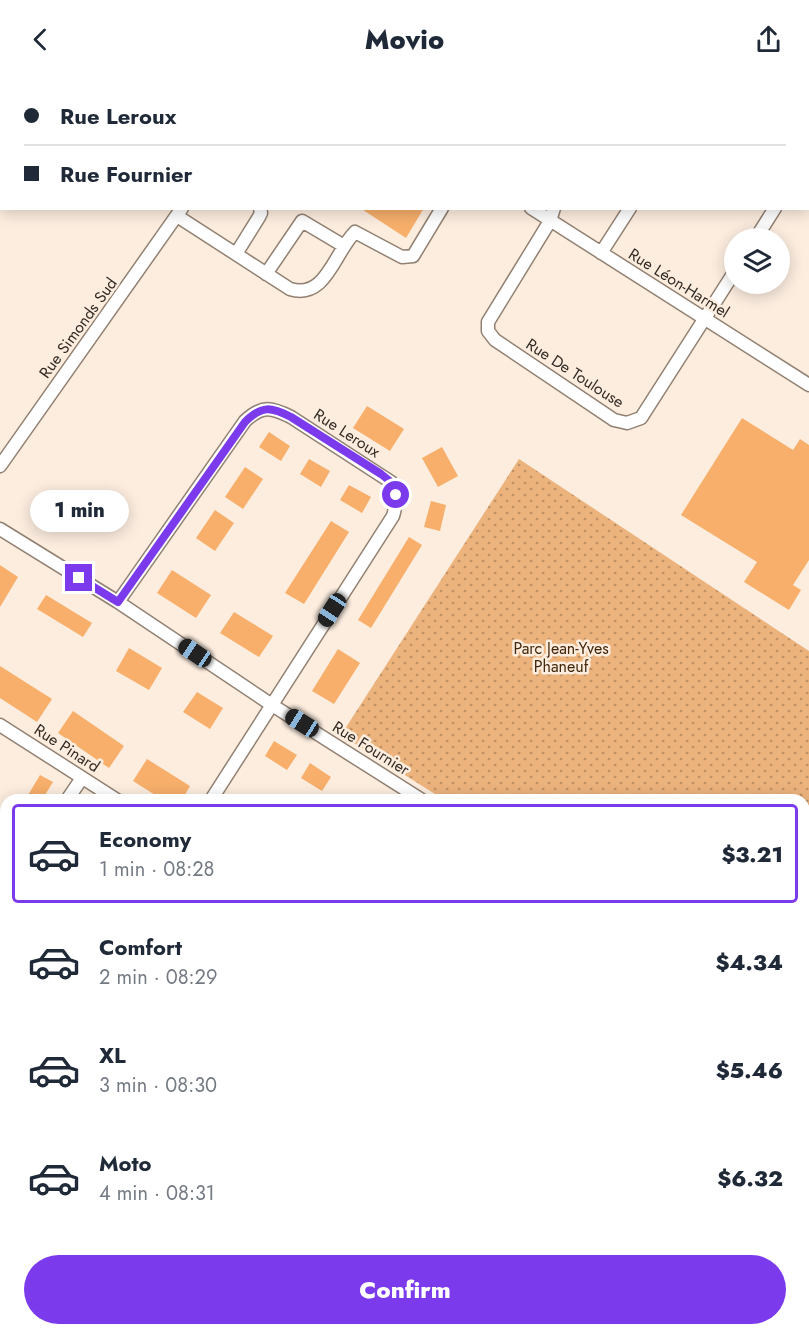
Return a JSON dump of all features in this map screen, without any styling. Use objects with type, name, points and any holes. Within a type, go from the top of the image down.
[{"type":"street","points":[[236,255],[259,217],[260,210]]},
{"type":"street","points":[[180,212],[236,255],[290,289],[308,291],[318,286],[353,233],[358,232],[402,257],[413,256],[441,210]]},
{"type":"street","name":"Rue Léon-Harmel","points":[[537,210],[552,215],[601,252],[809,385]]},
{"type":"street","points":[[601,252],[629,210]]},
{"type":"street","points":[[763,228],[775,210]]},
{"type":"street","name":"Rue Simonds Sud","points":[[0,466],[180,212]]},
{"type":"street","name":"Rue De Toulouse","points":[[552,215],[488,322],[488,331],[495,340],[614,420],[627,423],[641,418],[724,288]]},
{"type":"street","points":[[266,274],[302,221],[344,246]]},
{"type":"street","name":"Rue Leroux","points":[[118,602],[245,422],[254,413],[265,409],[276,410],[291,417],[391,482],[396,495],[393,516],[214,794]]},
{"type":"street","name":"Rue Fournier","points":[[0,530],[118,602],[272,705],[413,794]]},
{"type":"street","name":"Rue Pinard","points":[[0,725],[107,794]]},
{"type":"street","points":[[71,794],[82,778]]},
{"type":"green space","name":"Parc Jean-Yves Phaneuf","points":[[519,459],[809,651],[809,794],[435,794],[341,735]]},
{"type":"building","points":[[363,210],[423,210],[406,238]]},
{"type":"building","points":[[367,406],[404,429],[390,451],[353,428]]},
{"type":"building","points":[[742,418],[793,450],[800,439],[809,445],[809,560],[793,585],[801,590],[789,610],[744,582],[757,562],[681,515]]},
{"type":"building","points":[[269,432],[290,446],[281,461],[259,447]]},
{"type":"building","points":[[442,447],[458,476],[438,487],[422,458]]},
{"type":"building","points":[[309,459],[330,471],[321,487],[300,474]]},
{"type":"building","points":[[245,467],[263,479],[243,509],[225,497]]},
{"type":"building","points":[[349,485],[371,497],[362,513],[340,500]]},
{"type":"building","points":[[431,501],[446,505],[440,531],[424,527]]},
{"type":"building","points":[[215,510],[234,523],[215,551],[196,538]]},
{"type":"building","points":[[331,521],[349,532],[304,604],[285,593]]},
{"type":"building","points":[[409,537],[422,545],[371,628],[358,620]]},
{"type":"building","points":[[0,565],[18,577],[0,607]]},
{"type":"building","points":[[172,570],[211,595],[196,618],[157,593]]},
{"type":"building","points":[[46,595],[92,623],[83,637],[37,609]]},
{"type":"building","points":[[234,612],[273,636],[259,657],[220,633]]},
{"type":"building","points":[[129,648],[162,668],[149,690],[116,671]]},
{"type":"building","points":[[338,649],[360,663],[334,704],[312,691]]},
{"type":"building","points":[[0,666],[52,699],[37,722],[0,698]]},
{"type":"building","points":[[197,692],[223,708],[210,729],[183,712]]},
{"type":"building","points":[[73,711],[124,746],[109,768],[58,733]]},
{"type":"building","points":[[274,741],[297,755],[287,770],[265,756]]},
{"type":"building","points":[[147,759],[190,786],[185,794],[154,794],[133,781]]},
{"type":"building","points":[[310,763],[331,777],[322,791],[301,778]]},
{"type":"building","points":[[40,775],[53,782],[46,794],[29,794]]},
{"type":"route","points":[[79,578],[118,602],[245,422],[254,413],[265,409],[276,410],[291,417],[381,474],[391,482],[396,495]]}]
